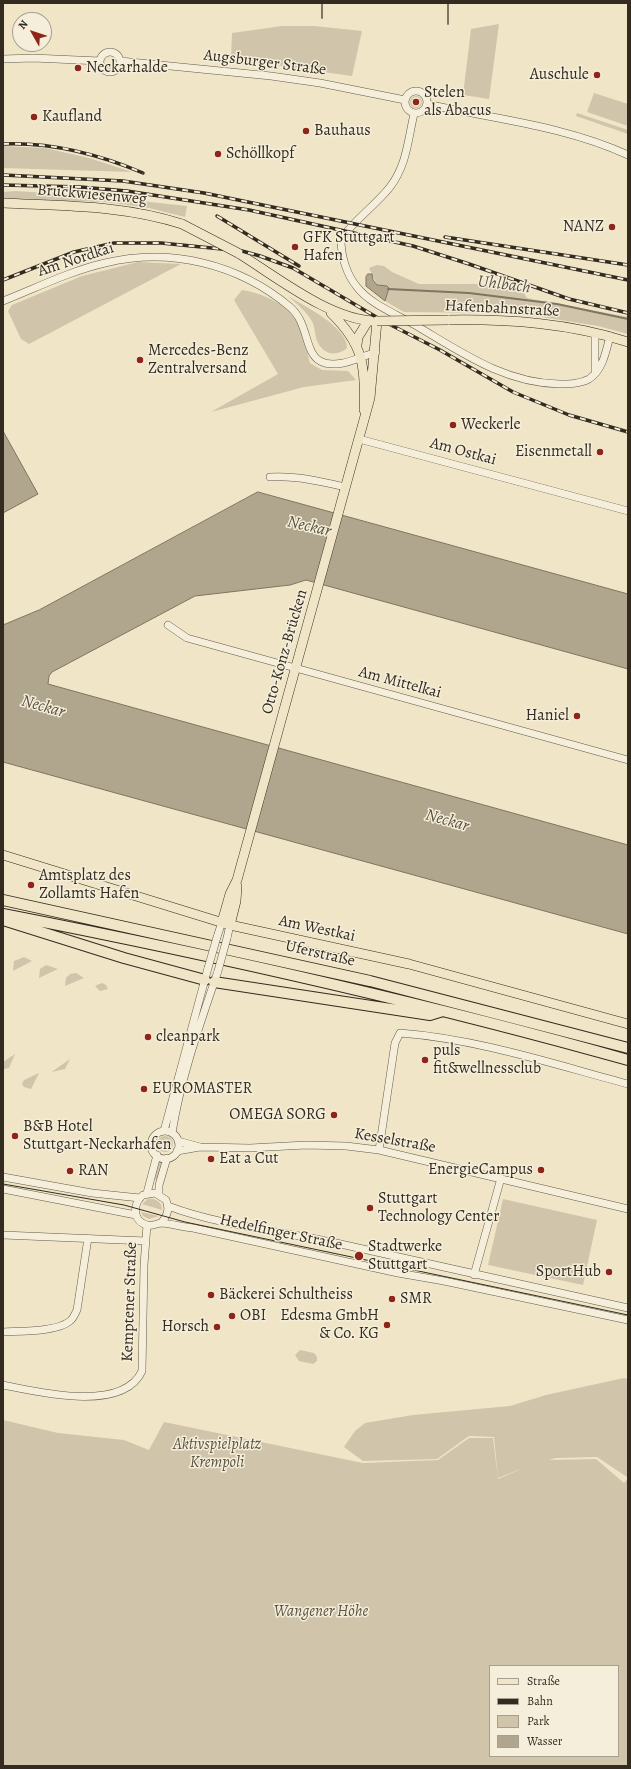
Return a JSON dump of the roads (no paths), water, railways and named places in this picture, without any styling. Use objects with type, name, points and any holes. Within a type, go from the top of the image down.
[{"type":"highway","name":"Uferstraße","points":[[3,900],[370,980],[628,1048]]},
{"type":"highway","name":"Uferstraße","points":[[3,914],[300,976],[445,1011],[628,1060]]},
{"type":"highway","points":[[3,920],[124,958],[210,981],[430,1014],[445,1011]]},
{"type":"main road","name":"Bruckwiesenweg","points":[[3,203],[127,210],[156,215],[182,224],[238,253],[327,309],[352,319],[372,321]]},
{"type":"main road","name":"Otto-Konz-Brücken","points":[[327,309],[344,326],[357,345],[361,357],[368,393]]},
{"type":"main road","name":"Hafenbahnstraße","points":[[372,321],[448,320],[528,322],[561,326],[610,336],[628,342]]},
{"type":"main road","name":"Otto-Konz-Brücken","points":[[226,924],[230,894],[237,880],[360,435],[376,352],[372,321]]},
{"type":"main road","points":[[357,345],[358,337],[372,321]]},
{"type":"main road","name":"Am Westkai","points":[[3,855],[226,924],[409,964],[628,1024]]},
{"type":"street","name":"Augsburger Straße","points":[[3,59],[33,58],[100,61],[104,54],[108,52],[116,54],[120,61],[271,76],[320,83],[405,100]]},
{"type":"street","points":[[100,61],[104,70],[111,72],[118,68],[120,61]]},
{"type":"street","points":[[418,91],[425,96],[427,104],[423,112],[414,114],[406,109],[405,100],[410,93],[418,91]]},
{"type":"street","points":[[427,104],[582,137],[628,155]]},
{"type":"street","name":"Hafenbahnstraße","points":[[414,114],[408,144],[397,175],[390,186],[356,220],[341,238],[341,251],[351,278],[356,286],[374,301],[477,362],[501,373],[532,382],[569,384],[584,382],[591,378],[602,363],[610,336]]},
{"type":"street","name":"Am Nordkai","points":[[3,301],[104,263],[138,257],[182,258],[212,265],[244,277],[284,302],[301,318],[314,356],[325,363],[338,363],[376,352]]},
{"type":"street","points":[[595,333],[596,371]]},
{"type":"street","name":"Am Ostkai","points":[[360,435],[628,511]]},
{"type":"street","points":[[270,477],[286,476],[346,487]]},
{"type":"street","name":"Am Mittelkai","points":[[168,625],[186,638],[628,760]]},
{"type":"street","name":"Otto-Konz-Brücken","points":[[147,1194],[157,1155],[152,1149],[152,1142],[157,1134],[164,1131],[202,1006],[209,997],[210,981],[208,968],[217,937],[226,924]]},
{"type":"street","name":"Otto-Konz-Brücken","points":[[172,1133],[179,1098],[202,1006],[201,995],[218,971],[227,938],[226,924]]},
{"type":"street","points":[[379,1150],[395,1043],[400,1033],[428,1035],[509,1052],[628,1084]]},
{"type":"street","points":[[159,1194],[159,1185],[167,1158],[177,1151],[178,1141],[172,1133],[164,1131]]},
{"type":"street","name":"Kesselstraße","points":[[178,1141],[200,1147]]},
{"type":"street","name":"Kesselstraße","points":[[177,1151],[200,1147],[250,1148],[306,1145],[346,1146],[379,1150],[628,1209]]},
{"type":"street","points":[[157,1155],[167,1158]]},
{"type":"street","points":[[3,1177],[90,1193],[140,1198]]},
{"type":"street","points":[[474,1275],[500,1178]]},
{"type":"street","points":[[3,1189],[136,1215]]},
{"type":"street","points":[[147,1225],[140,1221],[136,1215],[135,1208],[140,1198],[147,1194],[159,1194],[166,1200],[168,1206],[166,1217],[161,1223]]},
{"type":"street","name":"Hedelfinger Straße","points":[[168,1206],[209,1218],[394,1255],[474,1275],[628,1308]]},
{"type":"street","name":"Hedelfinger Straße","points":[[147,1225],[161,1223],[193,1228],[398,1273],[444,1281],[628,1320]]},
{"type":"street","name":"Kemptener Straße","points":[[3,1385],[59,1396],[85,1398],[126,1388],[139,1379],[142,1372],[147,1225]]},
{"type":"street","points":[[3,1235],[146,1240]]},
{"type":"street","points":[[3,1332],[54,1327],[63,1325],[72,1320],[77,1310],[88,1238]]},
{"type":"water","points":[[368,274],[372,274],[373,280],[377,285],[387,286],[389,288],[385,301],[366,286],[366,277]]},
{"type":"water","points":[[3,431],[38,494],[3,513]]},
{"type":"water","name":"Neckar","points":[[258,492],[628,594],[628,669],[306,580],[290,585],[195,596],[52,672],[49,676],[48,684],[628,845],[628,934],[3,762],[3,625],[39,610]]},
{"type":"waterway","points":[[322,3],[322,18]]},
{"type":"waterway","points":[[448,3],[448,24]]},
{"type":"waterway","name":"Uhlbach","points":[[388,289],[469,293],[557,304],[628,319]]},
{"type":"tram line","points":[[3,1184],[124,1205],[185,1222],[628,1315]]},
{"type":"railway","points":[[3,144],[57,147],[109,160],[143,173]]},
{"type":"railway","points":[[3,175],[123,181],[204,193],[628,280]]},
{"type":"railway","points":[[3,185],[80,187],[127,191],[249,210],[413,246],[569,299],[628,313]]},
{"type":"railway","points":[[217,216],[299,266]]},
{"type":"railway","points":[[445,237],[628,265]]},
{"type":"railway","points":[[3,280],[74,252],[114,243],[161,243],[242,251],[293,268],[383,321],[440,350],[513,392],[569,415],[628,432]]},
{"type":"place","name":"Neckarhalde","points":[[78,68]]},
{"type":"place","name":"Auschule","points":[[597,75]]},
{"type":"place","name":"Stelen als Abacus","points":[[416,102]]},
{"type":"place","name":"Kaufland","points":[[34,117]]},
{"type":"place","name":"Bauhaus","points":[[306,131]]},
{"type":"place","name":"Schöllkopf","points":[[218,154]]},
{"type":"place","name":"NANZ","points":[[612,227]]},
{"type":"place","name":"GFK Stuttgart Hafen","points":[[295,247]]},
{"type":"place","name":"Mercedes-Benz Zentralversand","points":[[140,360]]},
{"type":"place","name":"Weckerle","points":[[453,425]]},
{"type":"place","name":"Eisenmetall","points":[[600,452]]},
{"type":"place","name":"Haniel","points":[[577,716]]},
{"type":"place","name":"Amtsplatz des Zollamts Hafen","points":[[31,885]]},
{"type":"place","name":"cleanpark","points":[[148,1037]]},
{"type":"place","name":"puls fit&wellnessclub","points":[[425,1060]]},
{"type":"place","name":"EUROMASTER","points":[[144,1089]]},
{"type":"place","name":"OMEGA SORG","points":[[334,1115]]},
{"type":"place","name":"B&B Hotel Stuttgart-Neckarhafen","points":[[15,1136]]},
{"type":"place","name":"Eat a Cut","points":[[211,1159]]},
{"type":"place","name":"EnergieCampus","points":[[541,1170]]},
{"type":"place","name":"RAN","points":[[70,1171]]},
{"type":"place","name":"Stuttgart Technology Center","points":[[370,1208]]},
{"type":"place","name":"Stadtwerke Stuttgart","points":[[359,1256]]},
{"type":"place","name":"SportHub","points":[[609,1272]]},
{"type":"place","name":"Bäckerei Schultheiss","points":[[211,1295]]},
{"type":"place","name":"SMR","points":[[392,1299]]},
{"type":"place","name":"OBI","points":[[232,1316]]},
{"type":"place","name":"Edesma GmbH & Co. KG","points":[[387,1325]]},
{"type":"place","name":"Horsch","points":[[217,1327]]},
{"type":"park label","name":"Aktivspielplatz Krempoli","points":[[217,1454]]},
{"type":"park label","name":"Wangener Höhe","points":[[321,1612]]}]
